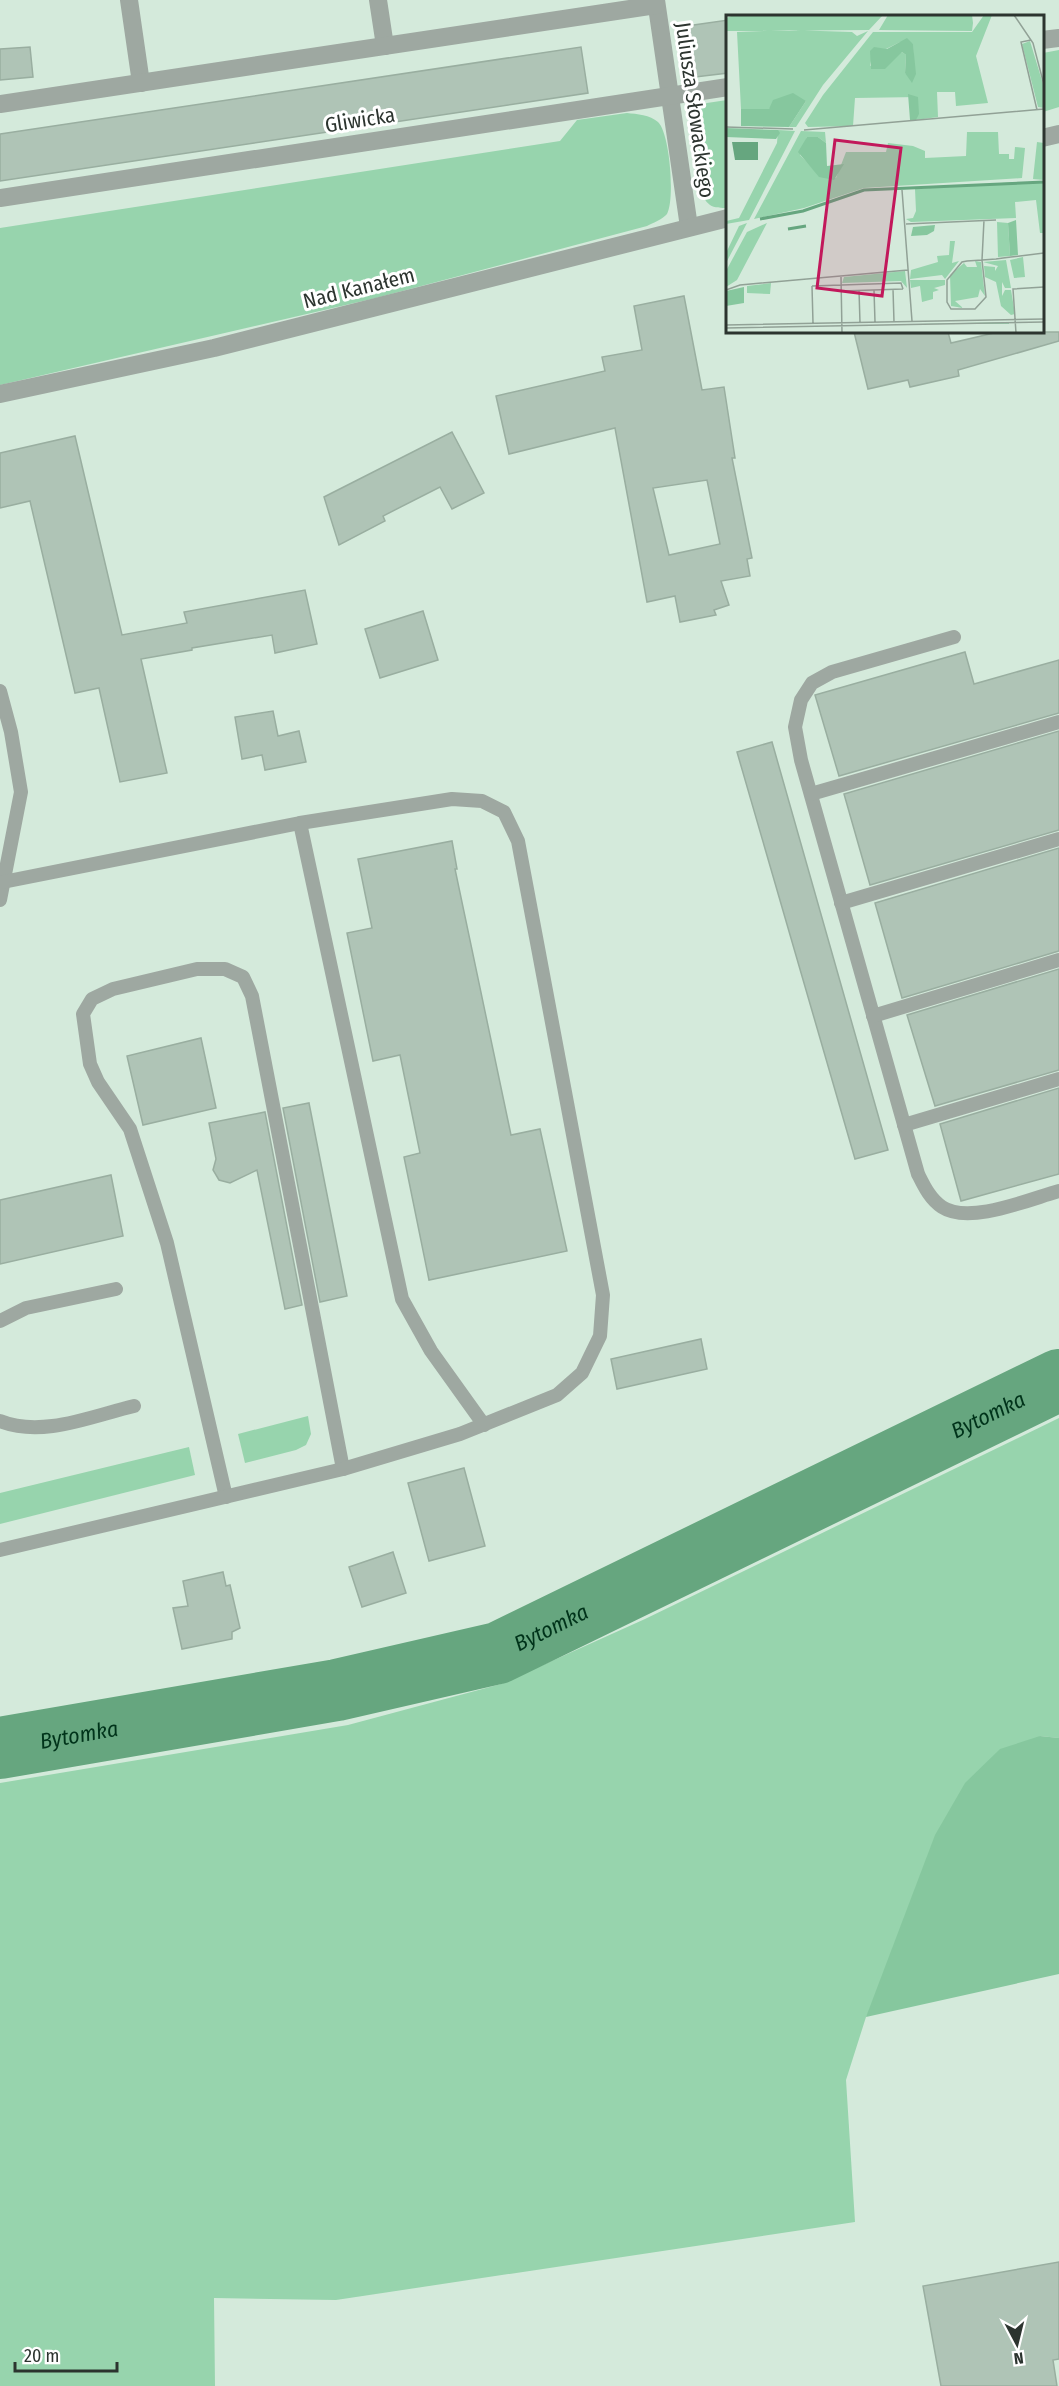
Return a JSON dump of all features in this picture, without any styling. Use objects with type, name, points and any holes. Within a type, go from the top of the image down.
[{"type":"street","points":[[129,0],[141,83]]},
{"type":"street","points":[[378,0],[385,46]]},
{"type":"street","points":[[0,104],[385,46],[656,2]]},
{"type":"street","name":"Juliusza Słowackiego","points":[[656,2],[689,227]]},
{"type":"street","points":[[1044,40],[1059,38]]},
{"type":"street","name":"Gliwicka","points":[[0,198],[726,87]]},
{"type":"street","points":[[1044,138],[1059,134]]},
{"type":"street","name":"Nad Kanałem","points":[[0,394],[214,348],[726,218]]},
{"type":"lane","points":[[954,637],[832,672],[812,683],[801,700],[795,727],[841,903],[918,1174],[926,1192],[943,1208],[963,1214],[988,1211],[1059,1191]]},
{"type":"lane","points":[[0,691],[11,732],[21,792],[0,900]]},
{"type":"lane","points":[[811,795],[1059,722]]},
{"type":"lane","points":[[0,1550],[343,1469],[460,1434],[557,1395],[582,1373],[600,1336],[603,1295],[518,841],[504,812],[482,801],[452,799],[300,823],[3,882]]},
{"type":"lane","points":[[300,823],[402,1299],[431,1351],[484,1425]]},
{"type":"lane","points":[[841,903],[1059,839]]},
{"type":"lane","points":[[873,1016],[1059,960]]},
{"type":"lane","points":[[226,1497],[167,1243],[130,1129],[98,1082],[90,1064],[83,1014],[92,999],[123,987],[197,969],[225,969],[243,977],[252,996],[343,1469]]},
{"type":"lane","points":[[904,1125],[1059,1079]]},
{"type":"lane","points":[[0,1321],[26,1308],[116,1289]]},
{"type":"lane","points":[[0,1421],[17,1428],[48,1427],[134,1406]]},
{"type":"green space","points":[[1059,50],[1059,107],[1044,112],[1044,53]]},
{"type":"green space","points":[[726,100],[726,208],[714,207],[704,198],[692,161],[689,111],[707,103]]},
{"type":"green space","points":[[627,113],[647,116],[658,122],[666,139],[671,182],[669,206],[665,216],[647,226],[376,298],[0,385],[0,228],[560,141],[577,120]]},
{"type":"green space","points":[[308,1416],[311,1434],[306,1445],[296,1450],[245,1463],[238,1434]]},
{"type":"green space","points":[[1059,1418],[1059,1738],[1040,1736],[866,2017],[846,2080],[855,2222],[336,2300],[214,2298],[215,2386],[0,2386],[0,1783],[348,1725],[501,1684],[645,1619]]},
{"type":"green space","points":[[189,1447],[195,1475],[0,1524],[0,1493]]},
{"type":"green space","points":[[1040,1736],[1059,1738],[1059,1974],[866,2017],[935,1835],[965,1783],[1000,1749]]},
{"type":"building","points":[[726,20],[726,73],[687,78],[680,27]]},
{"type":"building","points":[[30,47],[33,77],[0,80],[0,49]]},
{"type":"building","points":[[581,47],[588,93],[0,181],[0,134]]},
{"type":"building","points":[[684,296],[702,390],[724,387],[735,458],[732,458],[752,558],[747,559],[750,576],[721,581],[729,605],[714,610],[716,615],[680,622],[675,596],[647,602],[615,428],[509,454],[496,396],[605,371],[602,357],[642,350],[634,306]],"holes":[[[707,480],[720,544],[669,555],[653,488]]]},
{"type":"building","points":[[1059,332],[1059,341],[958,370],[959,376],[910,387],[908,380],[868,389],[854,333],[948,333],[951,343],[994,333]]},
{"type":"building","points":[[452,432],[484,493],[452,509],[440,487],[383,516],[385,521],[339,545],[324,497]]},
{"type":"building","points":[[75,436],[122,635],[187,623],[184,612],[305,590],[317,644],[275,653],[272,635],[141,659],[167,773],[120,782],[99,688],[75,693],[30,501],[0,508],[0,453]]},
{"type":"building","points":[[423,611],[438,660],[380,678],[365,629]]},
{"type":"building","points":[[965,652],[974,684],[1059,660],[1059,713],[839,776],[815,695]]},
{"type":"building","points":[[273,711],[278,736],[299,731],[306,762],[265,770],[262,755],[242,759],[235,717]]},
{"type":"building","points":[[1059,731],[1059,830],[870,885],[844,794]]},
{"type":"building","points":[[772,742],[888,1150],[855,1159],[737,752]]},
{"type":"building","points":[[452,841],[457,869],[455,869],[511,1135],[540,1129],[567,1251],[429,1280],[404,1157],[420,1153],[400,1055],[373,1061],[347,933],[372,928],[358,859]]},
{"type":"building","points":[[1059,848],[1059,951],[902,998],[875,903]]},
{"type":"building","points":[[1059,969],[1059,1070],[935,1106],[907,1015]]},
{"type":"building","points":[[201,1038],[216,1108],[143,1125],[127,1056]]},
{"type":"building","points":[[1059,1088],[1059,1174],[961,1201],[940,1124]]},
{"type":"building","points":[[309,1103],[347,1296],[320,1302],[283,1108]]},
{"type":"building","points":[[265,1112],[302,1305],[285,1309],[257,1170],[230,1183],[219,1180],[213,1170],[216,1159],[209,1123]]},
{"type":"building","points":[[111,1175],[123,1236],[0,1264],[0,1200]]},
{"type":"building","points":[[701,1339],[707,1369],[617,1389],[611,1359]]},
{"type":"building","points":[[464,1468],[485,1546],[429,1561],[408,1483]]},
{"type":"building","points":[[393,1552],[406,1593],[362,1607],[349,1567]]},
{"type":"building","points":[[223,1572],[226,1586],[230,1585],[240,1628],[232,1632],[232,1639],[182,1649],[173,1608],[188,1606],[183,1581]]},
{"type":"building","points":[[1059,2262],[1059,2359],[1053,2360],[1057,2386],[941,2386],[923,2286]]},
{"type":"waterway","name":"Bytomka","points":[[0,1748],[337,1690],[498,1653],[1059,1380]]}]
